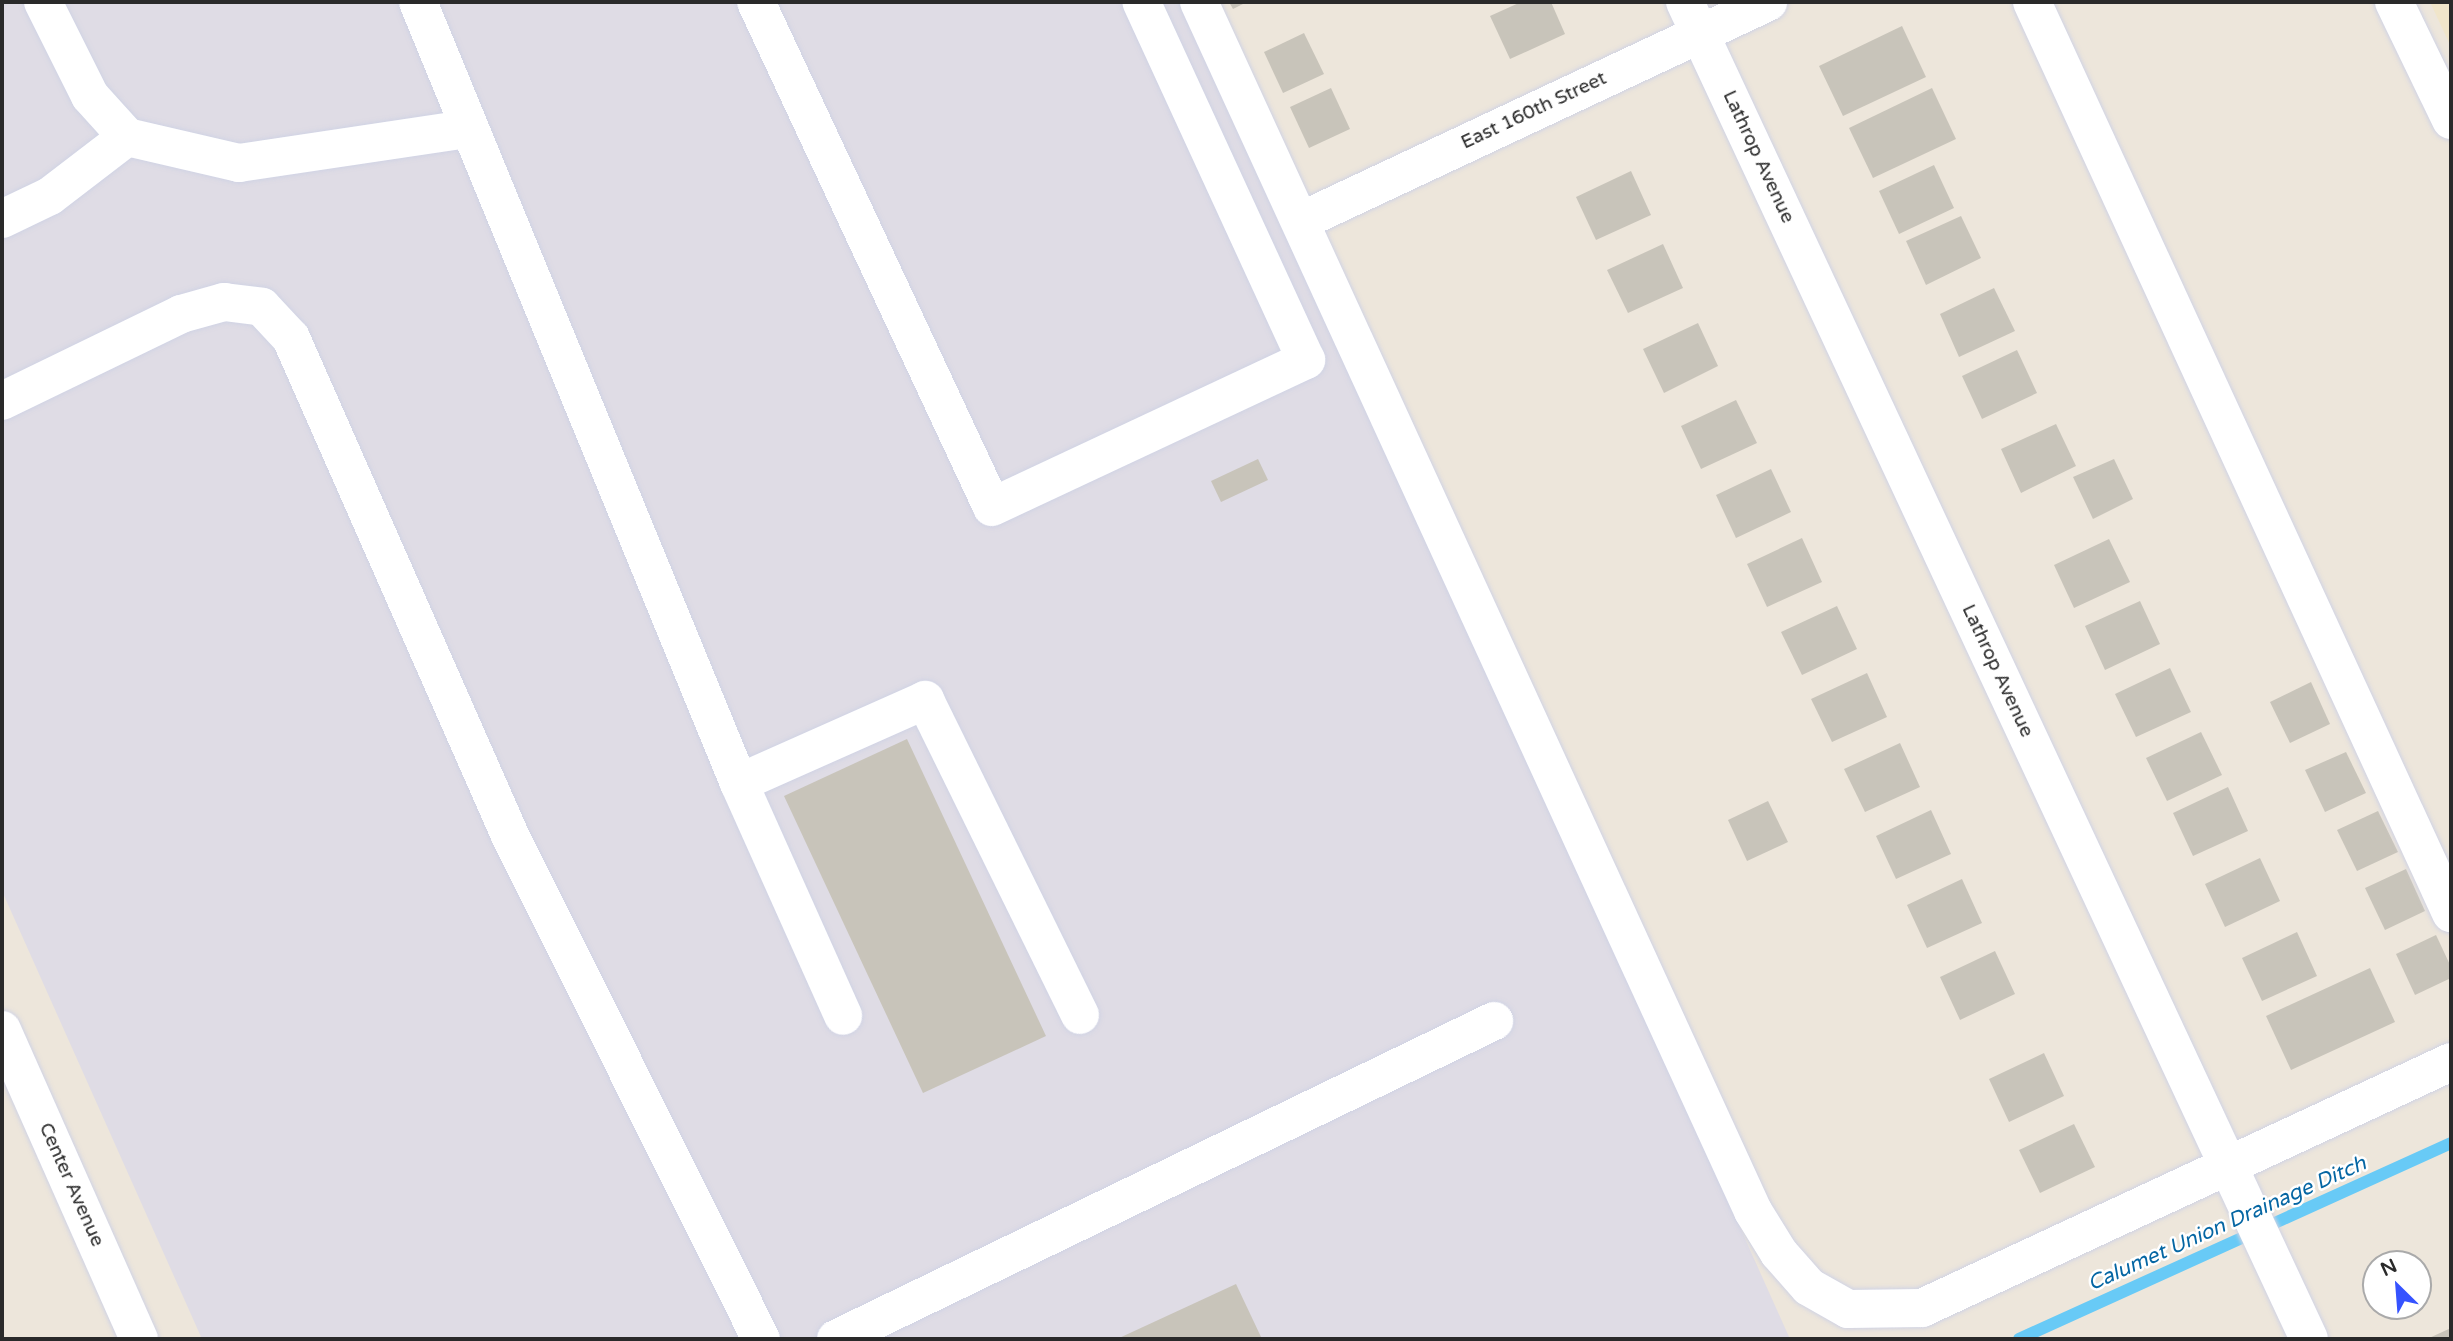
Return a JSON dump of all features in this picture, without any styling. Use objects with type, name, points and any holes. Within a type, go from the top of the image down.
[{"type":"street","points":[[43,2],[90,96],[127,137],[239,163],[467,129]]},
{"type":"street","points":[[418,2],[467,129],[739,783],[843,1016]]},
{"type":"street","points":[[756,2],[992,508],[1306,360],[1141,2]]},
{"type":"street","points":[[1199,2],[1753,1211],[1779,1253],[1810,1287],[1848,1309],[1922,1308],[2451,1062]]},
{"type":"street","name":"East 160th Street","points":[[1301,221],[1693,18],[1768,2]]},
{"type":"street","points":[[2032,2],[2451,913]]},
{"type":"street","points":[[2394,2],[2451,120]]},
{"type":"street","name":"Lathrop Avenue","points":[[1693,18],[2309,1339]]},
{"type":"street","points":[[2,219],[50,196],[127,137]]},
{"type":"street","points":[[2,401],[181,314],[224,302],[262,307],[291,338],[509,833],[761,1339]]},
{"type":"street","points":[[739,783],[925,700],[1080,1015]]},
{"type":"street","points":[[836,1339],[1494,1021]]},
{"type":"street","name":"Center Avenue","points":[[2,1030],[139,1339]]},
{"type":"shaded area","points":[[2,2],[1182,2],[1389,445],[1790,1339],[202,1339],[2,891]]},
{"type":"shaded area","points":[[2430,2],[2451,2],[2451,47]]},
{"type":"building","points":[[1229,2],[1247,2],[1233,9]]},
{"type":"building","points":[[1521,2],[1551,2],[1565,34],[1510,59],[1490,16]]},
{"type":"building","points":[[1902,26],[1926,77],[1843,116],[1819,66]]},
{"type":"building","points":[[1304,33],[1324,74],[1283,93],[1264,52]]},
{"type":"building","points":[[1331,88],[1350,129],[1309,148],[1290,107]]},
{"type":"building","points":[[1932,88],[1956,139],[1873,178],[1849,128]]},
{"type":"building","points":[[1934,165],[1954,208],[1899,234],[1879,191]]},
{"type":"building","points":[[1631,171],[1651,215],[1596,240],[1576,197]]},
{"type":"building","points":[[1961,216],[1981,258],[1926,285],[1906,241]]},
{"type":"building","points":[[1663,244],[1683,288],[1628,313],[1607,270]]},
{"type":"building","points":[[1994,288],[2015,331],[1959,357],[1940,314]]},
{"type":"building","points":[[1698,323],[1718,366],[1664,393],[1643,349]]},
{"type":"building","points":[[2017,350],[2037,393],[1982,419],[1962,376]]},
{"type":"building","points":[[1736,400],[1757,443],[1701,469],[1681,426]]},
{"type":"building","points":[[2056,424],[2076,466],[2021,493],[2001,449]]},
{"type":"building","points":[[1258,459],[1268,480],[1221,502],[1211,481]]},
{"type":"building","points":[[2114,459],[2133,499],[2093,519],[2073,477]]},
{"type":"building","points":[[1771,469],[1791,512],[1736,538],[1716,495]]},
{"type":"building","points":[[1802,538],[1822,582],[1767,607],[1747,564]]},
{"type":"building","points":[[2109,539],[2130,582],[2074,608],[2054,565]]},
{"type":"building","points":[[2140,601],[2160,644],[2105,670],[2085,626]]},
{"type":"building","points":[[1837,606],[1857,649],[1802,675],[1781,632]]},
{"type":"building","points":[[2170,668],[2191,712],[2136,737],[2115,694]]},
{"type":"building","points":[[1867,673],[1887,717],[1832,742],[1811,699]]},
{"type":"building","points":[[2311,682],[2330,724],[2290,743],[2270,702]]},
{"type":"building","points":[[2201,732],[2222,775],[2167,801],[2146,758]]},
{"type":"building","points":[[907,739],[1046,1036],[923,1093],[784,796]]},
{"type":"building","points":[[1900,743],[1920,787],[1865,812],[1844,769]]},
{"type":"building","points":[[2346,752],[2366,793],[2325,812],[2305,770]]},
{"type":"building","points":[[2228,787],[2248,831],[2193,856],[2173,813]]},
{"type":"building","points":[[1768,801],[1788,842],[1747,861],[1728,820]]},
{"type":"building","points":[[1931,810],[1951,854],[1896,879],[1876,836]]},
{"type":"building","points":[[2378,811],[2398,852],[2357,871],[2337,830]]},
{"type":"building","points":[[2260,858],[2280,901],[2225,927],[2205,884]]},
{"type":"building","points":[[2406,869],[2425,911],[2385,930],[2365,888]]},
{"type":"building","points":[[1962,879],[1982,923],[1927,948],[1907,905]]},
{"type":"building","points":[[2297,932],[2317,976],[2262,1001],[2242,958]]},
{"type":"building","points":[[2436,935],[2451,967],[2451,978],[2415,995],[2396,954]]},
{"type":"building","points":[[1995,951],[2015,994],[1960,1020],[1940,977]]},
{"type":"building","points":[[2370,968],[2395,1022],[2291,1070],[2266,1016]]},
{"type":"building","points":[[2044,1053],[2064,1096],[2009,1122],[1989,1079]]},
{"type":"building","points":[[2074,1124],[2095,1167],[2040,1193],[2019,1150]]},
{"type":"building","points":[[1236,1284],[1262,1339],[1117,1339]]},
{"type":"building","points":[[2451,1328],[2451,1339],[2427,1339]]},
{"type":"waterway","name":"Calumet Union Drainage Ditch","points":[[2019,1339],[2451,1143]]}]
